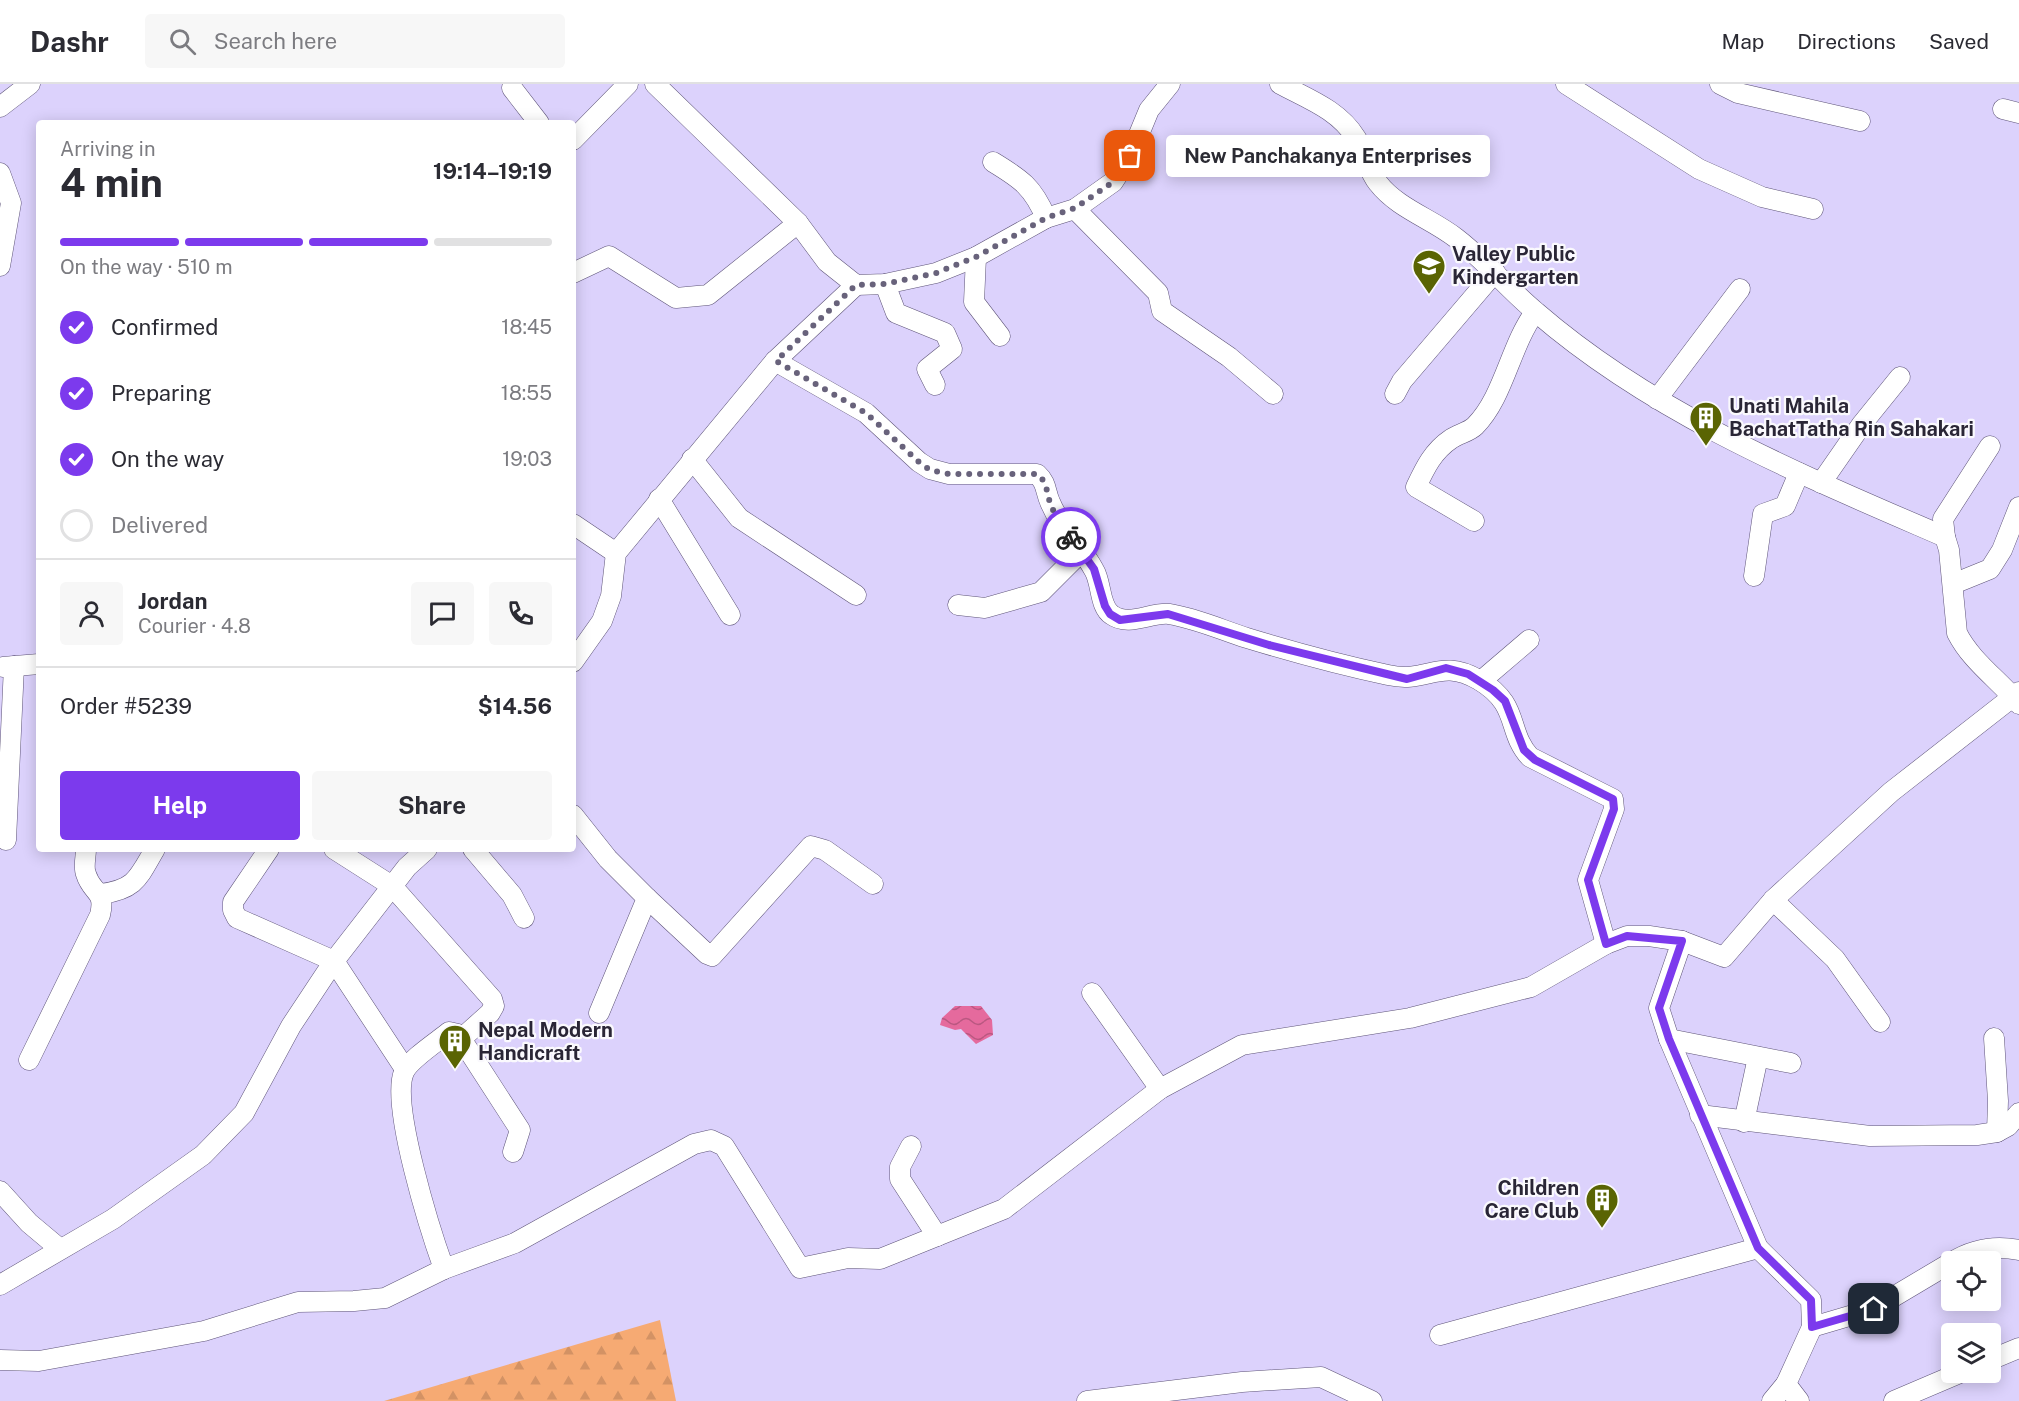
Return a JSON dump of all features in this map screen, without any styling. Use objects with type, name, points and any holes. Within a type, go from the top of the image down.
[{"type":"street","points":[[0,107],[30,84]]},
{"type":"street","points":[[576,137],[628,84]]},
{"type":"street","points":[[655,84],[798,223],[827,262],[856,285],[885,284],[936,273],[976,257],[1046,218],[1075,208],[1113,182],[1130,156],[1149,110],[1170,84]]},
{"type":"street","points":[[1280,84],[1330,110],[1346,123],[1357,139],[1378,183],[1410,209],[1456,237],[1535,312],[1597,360],[1657,399],[1738,444],[1945,537]]},
{"type":"street","points":[[1566,84],[1700,169],[1762,197],[1813,209]]},
{"type":"street","points":[[1720,84],[1738,93],[1860,121]]},
{"type":"street","points":[[512,88],[537,120]]},
{"type":"street","points":[[993,162],[1017,177],[1036,196],[1046,218]]},
{"type":"street","points":[[0,173],[11,203],[0,266]]},
{"type":"street","points":[[1075,208],[1158,293],[1162,311],[1229,357],[1273,394]]},
{"type":"street","points":[[576,272],[609,256],[676,298],[708,295],[798,223]]},
{"type":"street","points":[[976,257],[974,302],[1000,336]]},
{"type":"street","points":[[1395,394],[1402,381],[1495,272]]},
{"type":"street","points":[[885,284],[896,313],[945,333],[952,349],[927,369],[935,385]]},
{"type":"street","points":[[576,659],[602,621],[610,596],[616,553],[776,361],[856,285]]},
{"type":"street","points":[[1657,399],[1740,289]]},
{"type":"street","points":[[1474,521],[1416,487],[1431,457],[1451,439],[1475,427],[1495,396],[1521,332],[1535,312]]},
{"type":"street","points":[[776,361],[866,413],[930,470],[949,474],[1037,474],[1048,489],[1048,499],[1057,516],[1094,569],[1105,606],[1110,614],[1120,620],[1168,614],[1269,645],[1387,675],[1416,678],[1446,668],[1480,681],[1509,708],[1524,750],[1530,757],[1613,799],[1614,809],[1588,880],[1606,944]]},
{"type":"street","points":[[1821,483],[1862,424],[1900,377]]},
{"type":"street","points":[[0,1360],[39,1361],[204,1331],[298,1302],[385,1298],[444,1269],[515,1243],[694,1144],[711,1140],[724,1146],[800,1268],[848,1258],[880,1259],[1004,1209],[1160,1089],[1242,1045],[1410,1018],[1531,987],[1606,944],[1627,936],[1682,941],[1724,957],[1773,900],[1891,792],[2017,697],[1994,680],[1962,642],[1958,633],[1953,584],[1942,519],[1990,446]]},
{"type":"street","points":[[692,459],[739,518],[856,594]]},
{"type":"street","points":[[1754,576],[1763,514],[1785,506],[1799,473]]},
{"type":"street","points":[[659,499],[730,615]]},
{"type":"street","points":[[1953,584],[1990,569],[2002,550],[2019,507]]},
{"type":"street","points":[[576,526],[616,553]]},
{"type":"street","points":[[958,605],[985,608],[1041,592],[1081,552]]},
{"type":"street","points":[[1480,681],[1529,640]]},
{"type":"street","points":[[6,840],[7,667],[36,664]]},
{"type":"street","points":[[576,818],[608,859],[706,954],[712,956],[811,846],[825,850],[873,884]]},
{"type":"street","points":[[29,1060],[100,915],[103,904],[101,894],[85,873],[86,852]]},
{"type":"street","points":[[101,894],[122,891],[131,887],[153,852]]},
{"type":"street","points":[[267,852],[232,902],[232,910],[237,918],[334,961],[405,1069]]},
{"type":"street","points":[[339,852],[392,886],[492,999],[494,1006],[490,1013],[461,1039]]},
{"type":"street","points":[[0,1285],[113,1219],[203,1155],[244,1113],[291,1026],[334,961],[392,886],[424,852]]},
{"type":"street","points":[[475,852],[512,896],[524,918]]},
{"type":"street","points":[[599,1013],[647,898]]},
{"type":"street","points":[[1773,900],[1835,959],[1880,1022]]},
{"type":"street","points":[[1682,941],[1659,1008],[1669,1039],[1758,1248],[1811,1300],[1812,1327],[1786,1384],[1773,1401]]},
{"type":"street","points":[[1092,993],[1160,1089]]},
{"type":"street","points":[[444,1269],[420,1197],[400,1093],[405,1069],[449,1032],[458,1034],[520,1130],[513,1152]]},
{"type":"street","points":[[1994,1038],[1998,1101],[1997,1132]]},
{"type":"street","points":[[1669,1039],[1791,1063]]},
{"type":"street","points":[[1744,1122],[1758,1057]]},
{"type":"street","points":[[1700,1115],[1870,1136],[1977,1135],[1997,1132],[2008,1125],[2019,1113]]},
{"type":"street","points":[[911,1146],[900,1167],[900,1179],[937,1236]]},
{"type":"street","points":[[0,1191],[29,1223],[60,1249]]},
{"type":"street","points":[[1979,1251],[1999,1246],[2019,1250]]},
{"type":"street","points":[[1440,1335],[1758,1248]]},
{"type":"street","points":[[1812,1327],[1874,1309],[1941,1269]]},
{"type":"street","points":[[2001,1355],[2019,1348]]},
{"type":"street","points":[[1087,1401],[1242,1382],[1321,1377],[1372,1401]]},
{"type":"street","points":[[1894,1401],[1941,1381]]},
{"type":"street","points":[[1786,1384],[1799,1401]]},
{"type":"green space","points":[[660,1320],[676,1401],[384,1401]]},
{"type":"water","points":[[955,1006],[981,1006],[992,1020],[993,1035],[976,1044],[961,1029],[955,1030],[940,1025],[942,1018]]},
{"type":"way so far","points":[[1071,537],[1048,499],[1048,489],[1043,479],[1037,474],[949,474],[930,470],[866,413],[776,361],[856,285],[885,284],[936,273],[976,257],[1046,218],[1075,208],[1107,188],[1130,156]]},
{"type":"place","name":"New Panchakanya Enterprises","points":[[1130,156]]},
{"type":"place","name":"Valley Public Kindergarten","points":[[1429,295]]},
{"type":"place","name":"Unati Mahila BachatTatha Rin Sahakari","points":[[1706,447]]},
{"type":"place","name":"Nepal Modern Handicraft","points":[[455,1070]]},
{"type":"place","name":"Children Care Club","points":[[1602,1229]]},
{"type":"route","points":[[1071,537],[1094,569],[1105,606],[1110,614],[1120,620],[1168,614],[1269,645],[1407,679],[1446,668],[1468,674],[1493,690],[1505,701],[1524,750],[1535,760],[1613,799],[1614,809],[1588,880],[1606,944],[1627,936],[1650,936],[1682,941],[1659,1008],[1700,1115],[1758,1248],[1811,1300],[1812,1327],[1874,1309]]}]
